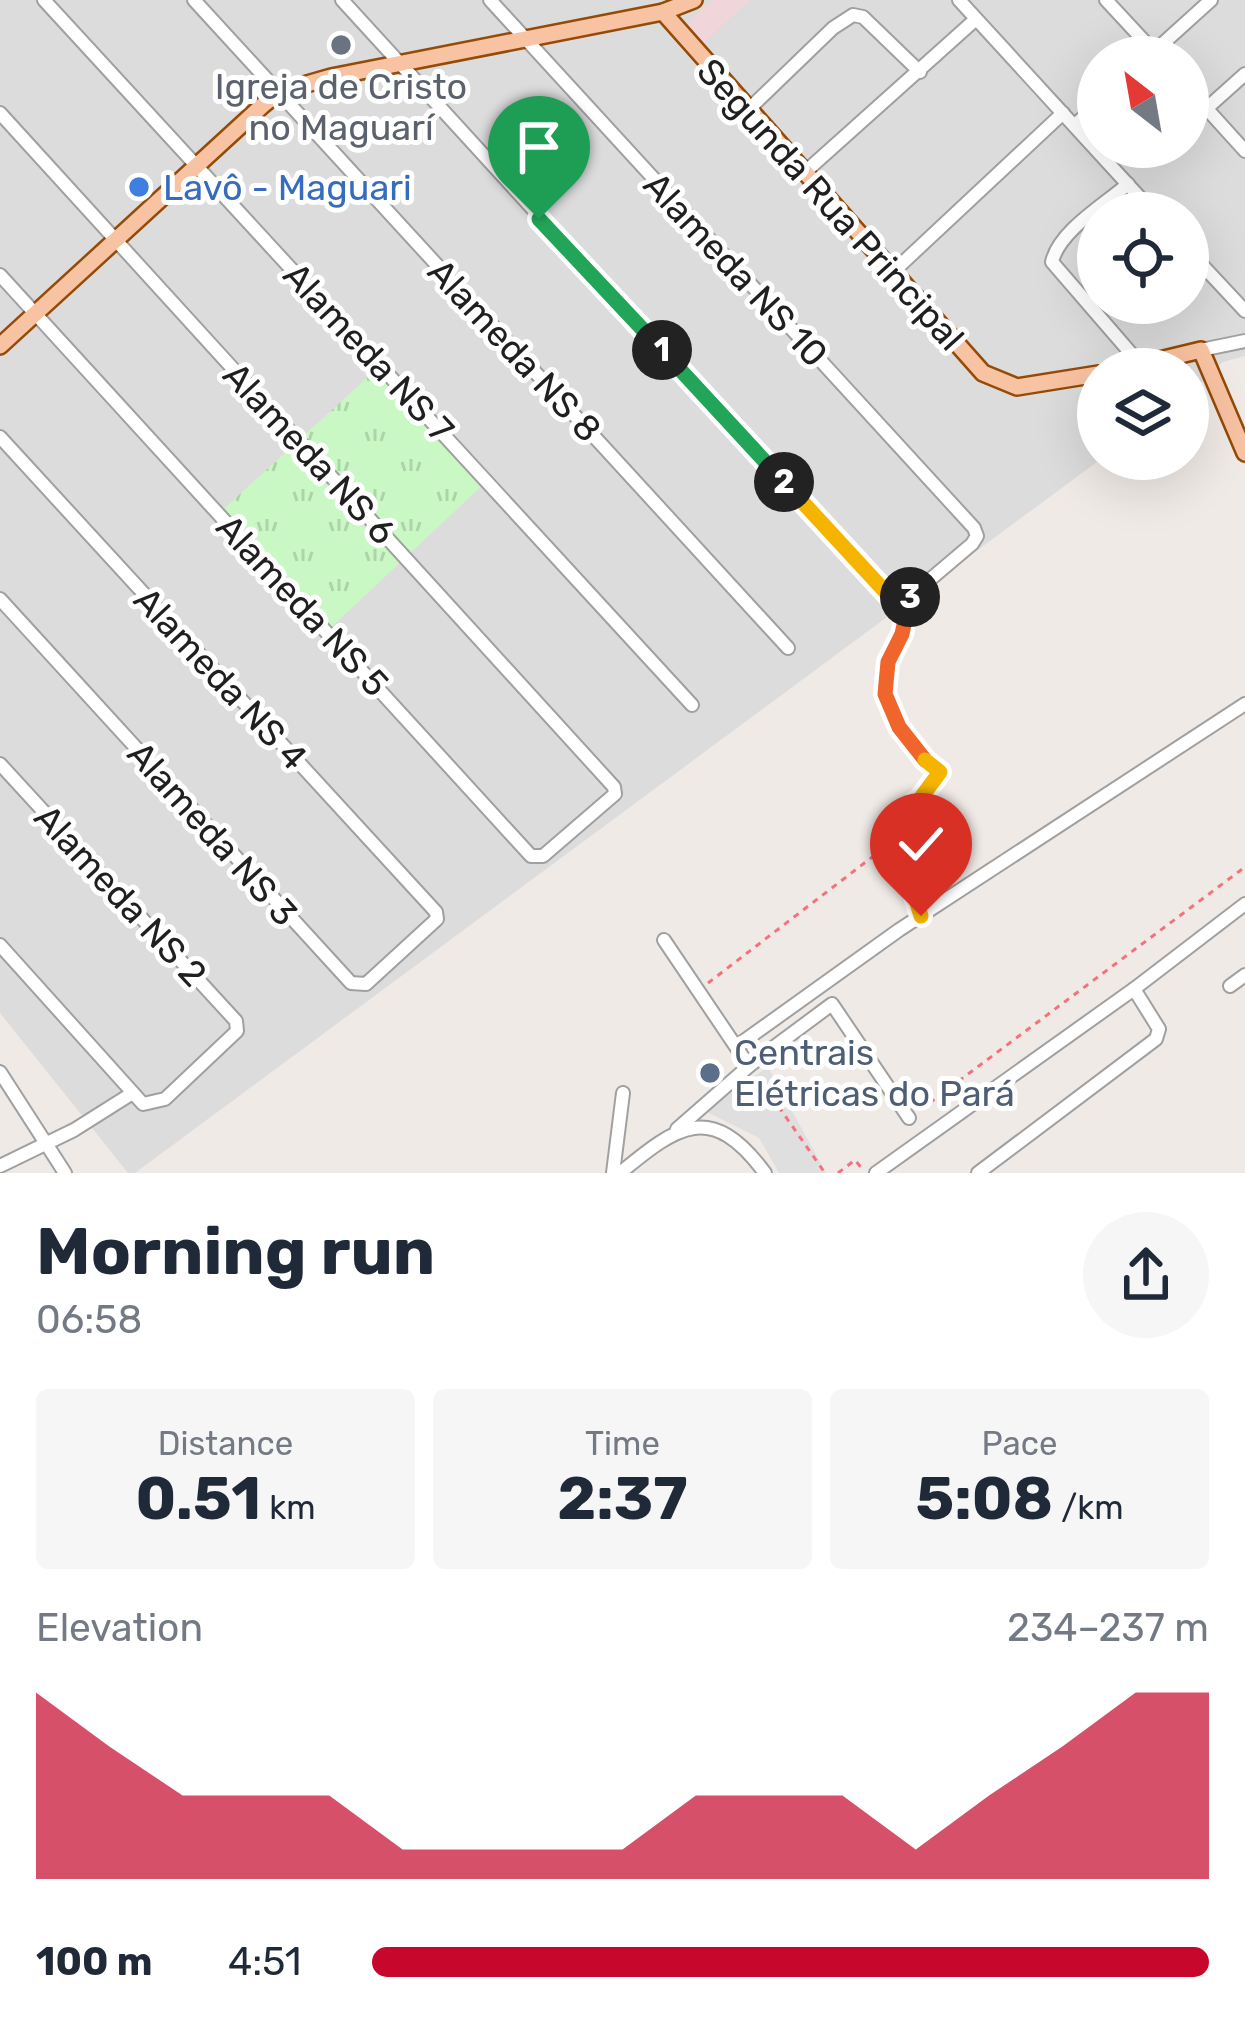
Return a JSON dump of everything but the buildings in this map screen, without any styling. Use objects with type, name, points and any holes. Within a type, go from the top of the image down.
[{"type":"main road","points":[[0,346],[279,92],[694,0]]},
{"type":"main road","name":"Segunda Rua Principal","points":[[659,6],[983,373],[1007,386],[1077,378]]},
{"type":"main road","points":[[1209,369],[1245,453]]},
{"type":"street","name":"Alameda NS 7","points":[[44,0],[692,704]]},
{"type":"street","name":"Alameda NS 8","points":[[194,0],[788,648]]},
{"type":"street","points":[[342,0],[892,599],[901,602],[910,596]]},
{"type":"street","name":"Alameda NS 10","points":[[490,0],[974,528],[975,540],[910,596]]},
{"type":"street","points":[[959,0],[1135,192]]},
{"type":"street","points":[[1106,0],[1137,36]]},
{"type":"street","points":[[1174,36],[1211,0]]},
{"type":"street","points":[[747,111],[833,28],[853,15],[863,16],[920,72]]},
{"type":"street","points":[[804,173],[976,19]]},
{"type":"street","points":[[1209,106],[1245,74]]},
{"type":"street","points":[[1209,110],[1245,151]]},
{"type":"street","name":"Alameda NS 6","points":[[0,113],[614,787],[615,794]]},
{"type":"street","points":[[894,271],[1063,113]]},
{"type":"street","points":[[1126,348],[1052,262],[1068,236],[1128,184]]},
{"type":"street","points":[[1209,272],[1245,311]]},
{"type":"street","name":"Alameda NS 5","points":[[0,275],[531,856],[543,856],[615,794]]},
{"type":"street","points":[[1209,348],[1245,341]]},
{"type":"street","name":"Alameda NS 4","points":[[0,437],[436,912],[436,920]]},
{"type":"street","name":"Alameda NS 3","points":[[0,599],[351,983],[366,984],[436,920]]},
{"type":"street","points":[[738,1049],[921,916],[1245,704]]},
{"type":"street","name":"Alameda NS 2","points":[[0,764],[236,1021],[238,1028],[159,1103],[143,1104],[131,1094]]},
{"type":"street","points":[[876,1173],[1245,904]]},
{"type":"street","points":[[664,940],[752,1064]]},
{"type":"street","points":[[0,946],[131,1094],[0,1166]]},
{"type":"street","points":[[1230,986],[1245,975]]},
{"type":"street","points":[[978,1173],[1156,1039],[1159,1029],[1134,989]]},
{"type":"street","points":[[617,1173],[832,1004],[909,1118]]},
{"type":"street","points":[[0,1072],[65,1173]]},
{"type":"street","points":[[617,1173],[623,1093]]},
{"type":"street","points":[[677,1130],[700,1126],[736,1142],[765,1173]]},
{"type":"path","points":[[910,596],[902,634],[888,662],[885,694],[916,753],[940,772],[920,799],[891,819],[921,916]]},
{"type":"path","points":[[698,990],[896,838]]},
{"type":"path","points":[[909,1118],[1245,867]]},
{"type":"path","points":[[738,1049],[825,1173]]},
{"type":"path","points":[[838,1173],[855,1160],[865,1173]]},
{"type":"shaded area","points":[[0,0],[1245,0],[1245,356],[1223,362],[1209,375],[1209,348],[1077,348],[1077,477],[135,1173],[128,1173],[0,1013]]},
{"type":"shaded area","points":[[712,0],[749,0],[701,46],[683,28]]},
{"type":"shaded area","points":[[768,1067],[826,1173],[779,1173],[759,1138],[705,1111]]},
{"type":"green space","points":[[380,366],[487,481],[326,632],[217,515]]},
{"type":"place","name":"Igreja de Cristo no Maguarí","points":[[341,45]]},
{"type":"place","name":"Lavô - Maguari","points":[[139,187]]},
{"type":"place","name":"Centrais Elétricas do Pará","points":[[710,1073]]},
{"type":"route","points":[[539,219],[880,589],[895,601],[910,596],[902,634],[888,662],[885,694],[916,753],[940,772],[920,799],[891,819],[921,916]]}]
